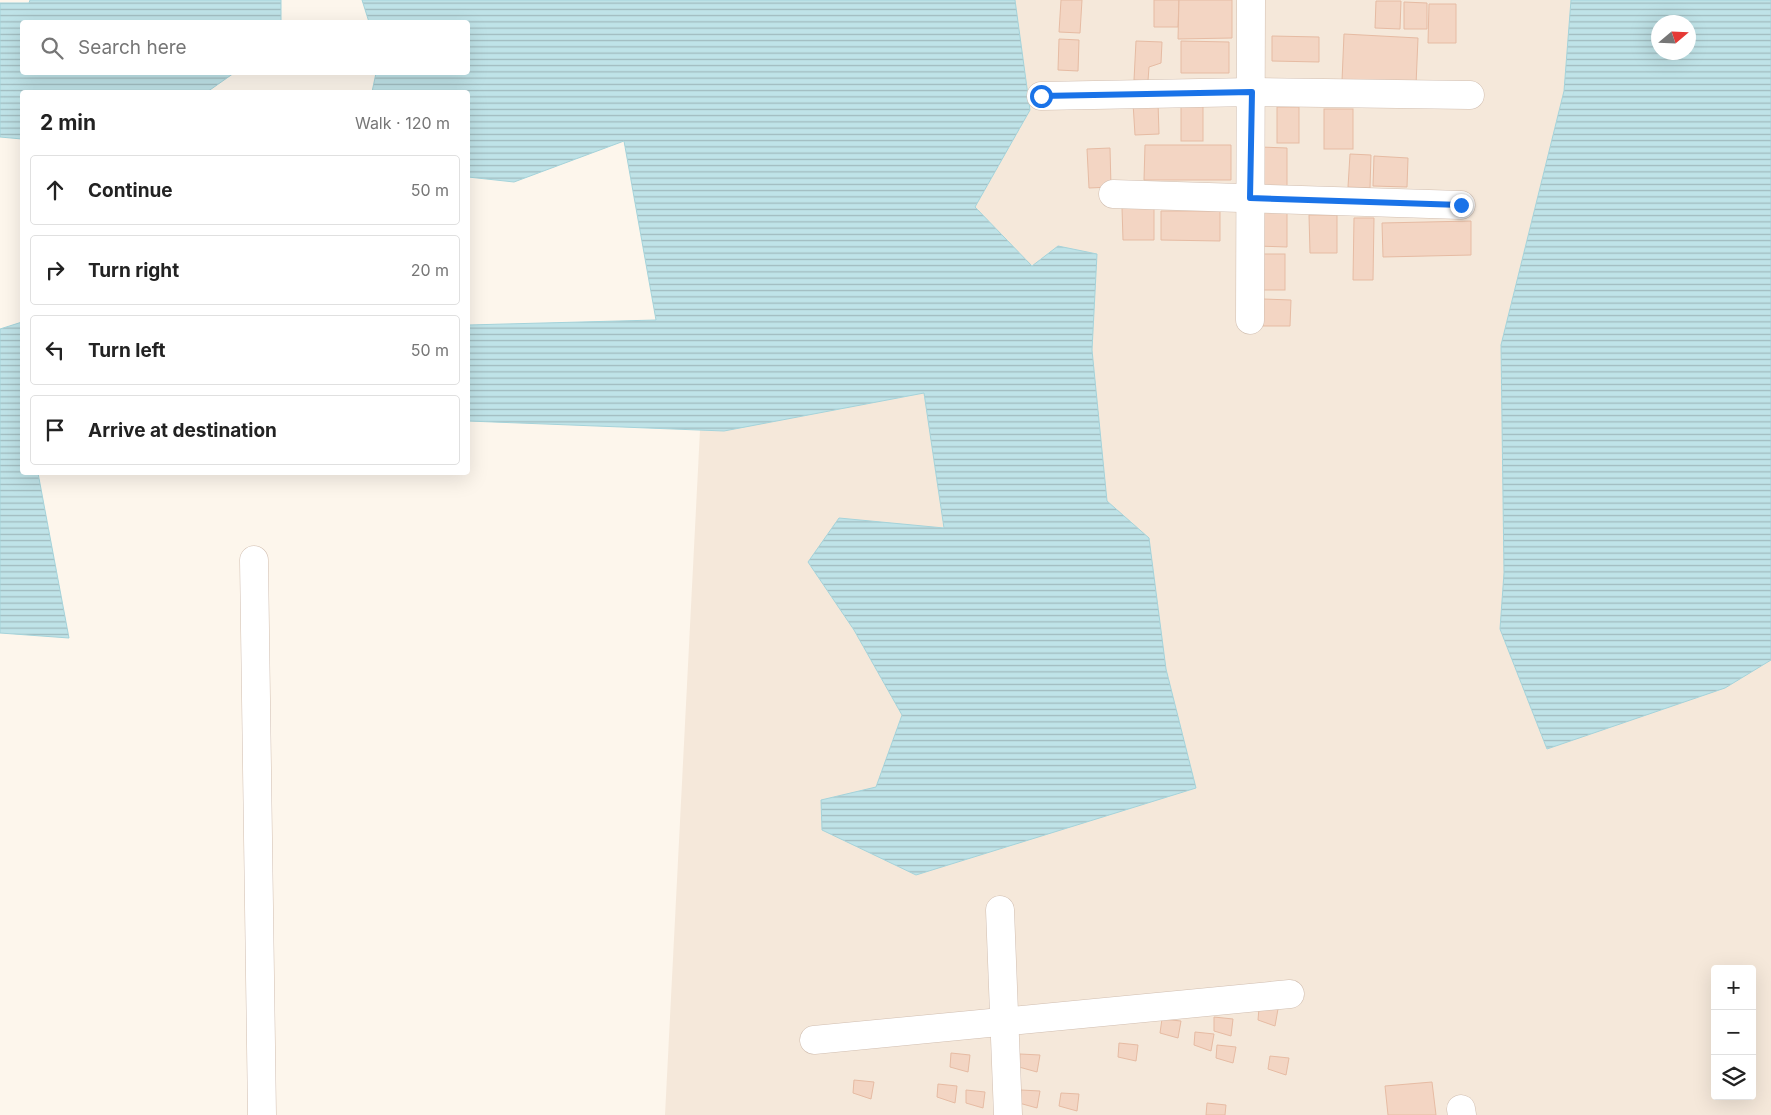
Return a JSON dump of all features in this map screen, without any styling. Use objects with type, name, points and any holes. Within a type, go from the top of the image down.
[{"type":"street","points":[[1250,0],[1252,92],[1250,320]]},
{"type":"street","points":[[1041,96],[1252,92],[1470,95]]},
{"type":"street","points":[[1113,194],[1461,205]]},
{"type":"street","points":[[254,560],[262,1115]]},
{"type":"street","points":[[1000,910],[1008,1115]]},
{"type":"street","points":[[814,1040],[1290,994]]},
{"type":"shaded area","points":[[722,0],[1771,0],[1771,1115],[665,1115]]},
{"type":"water","points":[[30,0],[281,0],[281,20],[20,20],[20,75],[231,75],[210,90],[20,90],[20,139],[0,137],[0,3],[29,3]]},
{"type":"water","points":[[362,0],[1015,0],[1030,110],[975,207],[1032,266],[1058,246],[1097,254],[1092,350],[1107,501],[1149,538],[1166,669],[1196,788],[916,875],[822,830],[821,800],[876,787],[902,715],[854,630],[808,562],[839,518],[944,528],[924,393],[724,431],[470,421],[470,325],[656,320],[624,141],[514,182],[470,177],[470,90],[372,90],[376,75],[470,75],[470,20],[368,20]]},
{"type":"water","points":[[1571,0],[1771,0],[1771,660],[1725,688],[1547,749],[1500,629],[1504,573],[1501,345],[1564,91]]},
{"type":"water","points":[[20,323],[20,475],[38,475],[69,638],[0,633],[0,329]]},
{"type":"building","points":[[1061,0],[1082,0],[1080,33],[1059,32]]},
{"type":"building","points":[[1154,0],[1179,0],[1178,27],[1154,27]]},
{"type":"building","points":[[1179,0],[1232,0],[1232,38],[1178,39]]},
{"type":"building","points":[[1376,1],[1401,1],[1400,29],[1375,28]]},
{"type":"building","points":[[1404,2],[1427,3],[1427,29],[1404,29]]},
{"type":"building","points":[[1429,4],[1456,4],[1456,43],[1428,43]]},
{"type":"building","points":[[1344,34],[1418,38],[1416,85],[1342,81]]},
{"type":"building","points":[[1272,36],[1319,37],[1319,62],[1272,61]]},
{"type":"building","points":[[1059,39],[1079,40],[1078,71],[1058,70]]},
{"type":"building","points":[[1136,41],[1162,42],[1161,63],[1149,67],[1148,81],[1134,80]]},
{"type":"building","points":[[1181,41],[1229,42],[1229,73],[1181,73]]},
{"type":"building","points":[[1158,102],[1159,134],[1135,135],[1133,103]]},
{"type":"building","points":[[1181,104],[1203,104],[1203,141],[1181,141]]},
{"type":"building","points":[[1277,107],[1299,107],[1299,143],[1277,143]]},
{"type":"building","points":[[1324,109],[1353,109],[1353,149],[1324,149]]},
{"type":"building","points":[[1145,145],[1231,145],[1231,180],[1144,180]]},
{"type":"building","points":[[1260,147],[1287,148],[1287,189],[1260,189]]},
{"type":"building","points":[[1110,148],[1111,187],[1089,188],[1087,149]]},
{"type":"building","points":[[1350,154],[1371,155],[1370,188],[1348,187]]},
{"type":"building","points":[[1374,156],[1408,158],[1407,187],[1373,186]]},
{"type":"building","points":[[1122,208],[1154,208],[1154,240],[1123,240]]},
{"type":"building","points":[[1257,210],[1287,211],[1287,247],[1257,246]]},
{"type":"building","points":[[1161,211],[1220,211],[1220,241],[1161,240]]},
{"type":"building","points":[[1309,215],[1337,215],[1337,253],[1310,253]]},
{"type":"building","points":[[1354,218],[1374,218],[1373,280],[1353,280]]},
{"type":"building","points":[[1471,221],[1471,255],[1383,257],[1382,223]]},
{"type":"building","points":[[1258,254],[1285,254],[1285,290],[1258,290]]},
{"type":"building","points":[[1263,299],[1291,300],[1290,326],[1263,326]]},
{"type":"building","points":[[1259,1008],[1278,1009],[1275,1026],[1258,1020]]},
{"type":"building","points":[[1214,1017],[1233,1019],[1231,1036],[1214,1031]]},
{"type":"building","points":[[1162,1019],[1181,1021],[1178,1038],[1160,1033]]},
{"type":"building","points":[[1195,1032],[1214,1034],[1211,1051],[1194,1045]]},
{"type":"building","points":[[1119,1043],[1138,1045],[1136,1061],[1118,1057]]},
{"type":"building","points":[[1217,1045],[1236,1047],[1233,1063],[1216,1058]]},
{"type":"building","points":[[951,1053],[970,1055],[968,1072],[950,1067]]},
{"type":"building","points":[[1020,1054],[1040,1055],[1037,1072],[1019,1067]]},
{"type":"building","points":[[1270,1056],[1289,1058],[1286,1075],[1268,1069]]},
{"type":"building","points":[[854,1080],[874,1082],[871,1099],[853,1093]]},
{"type":"building","points":[[1432,1082],[1436,1115],[1388,1115],[1385,1086]]},
{"type":"building","points":[[938,1084],[957,1086],[955,1103],[937,1097]]},
{"type":"building","points":[[966,1090],[985,1092],[983,1108],[966,1103]]},
{"type":"building","points":[[1021,1090],[1040,1091],[1037,1108],[1019,1103]]},
{"type":"building","points":[[1061,1093],[1079,1094],[1077,1111],[1059,1106]]},
{"type":"building","points":[[1207,1103],[1226,1105],[1225,1115],[1206,1115]]},
{"type":"route","points":[[1041,96],[1252,92],[1250,198],[1461,205]]}]
